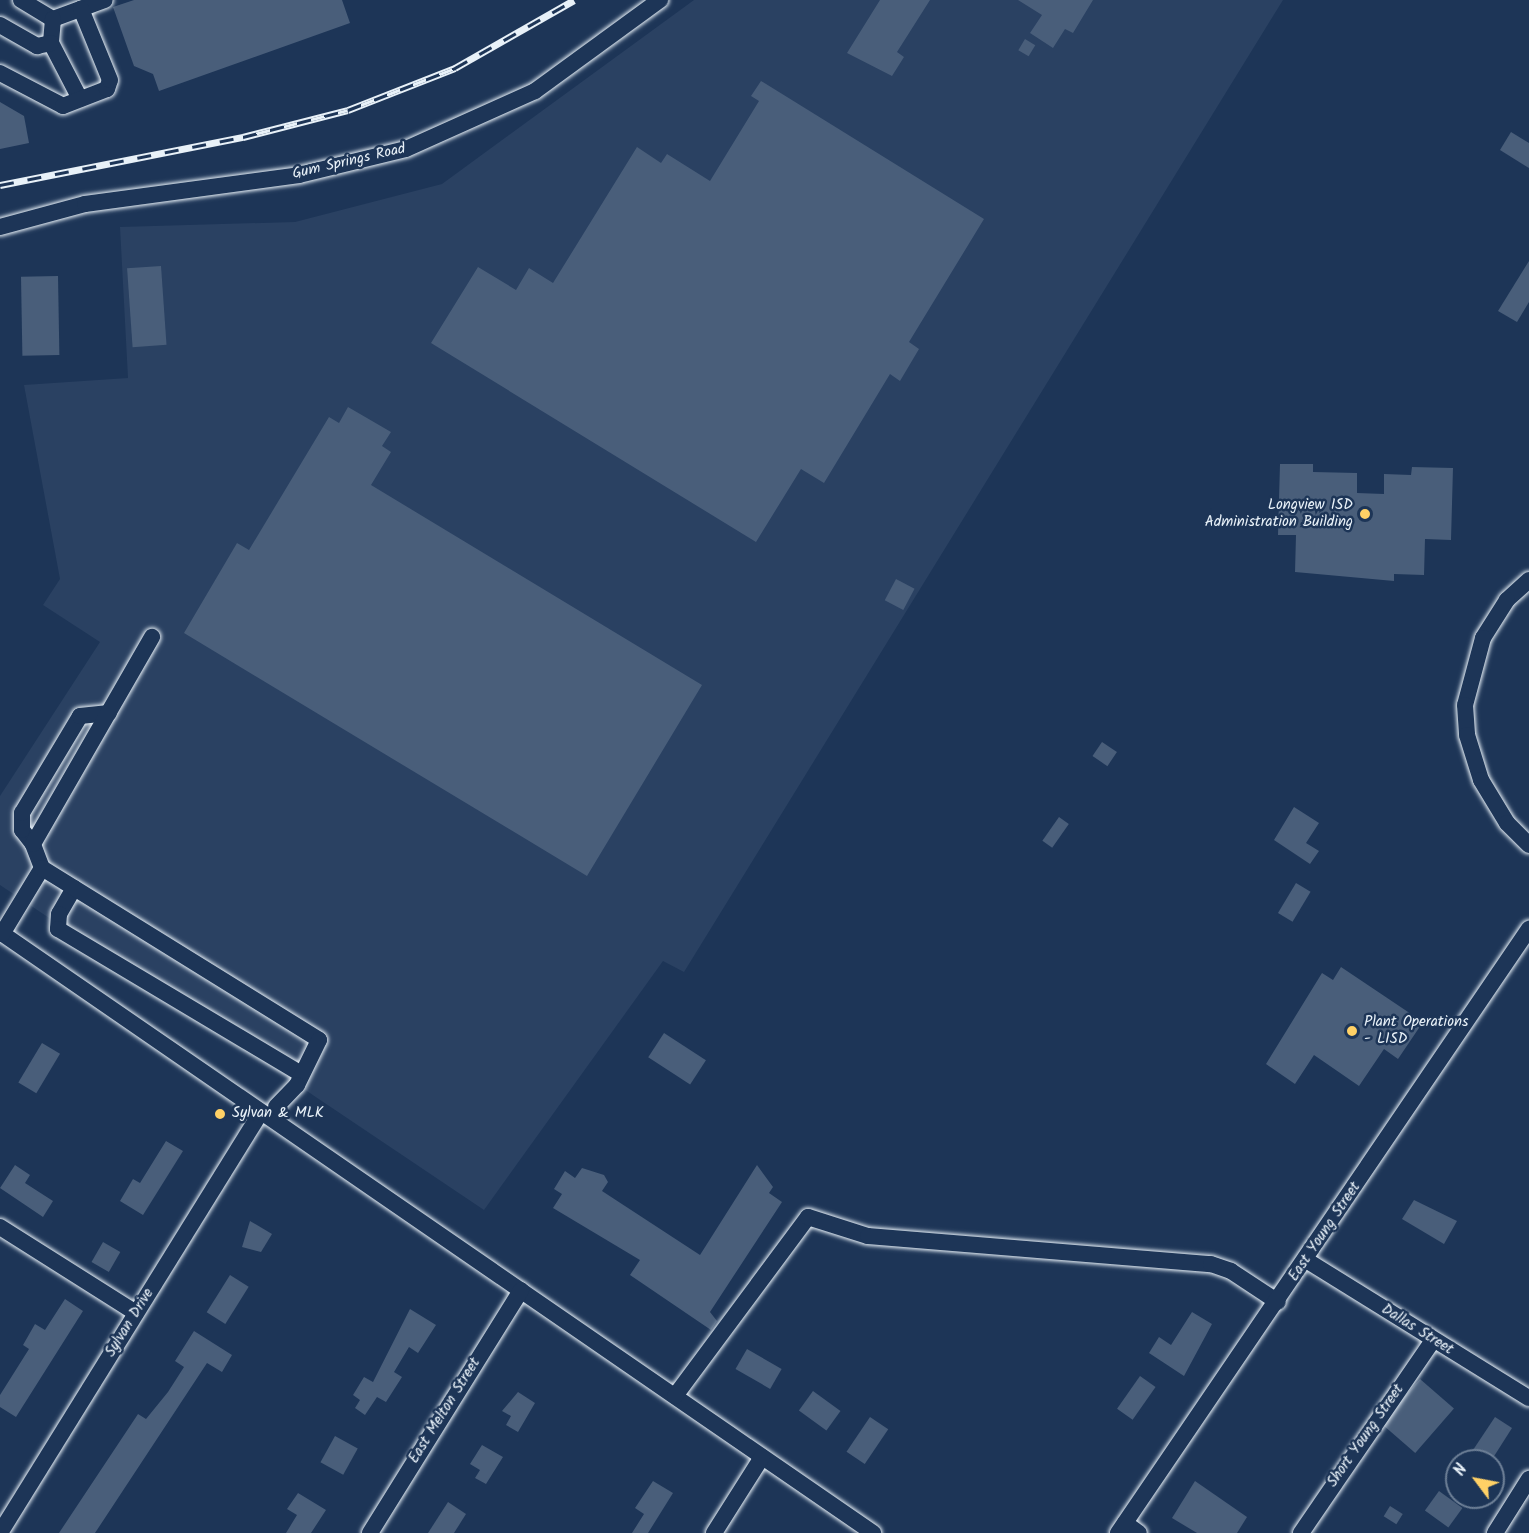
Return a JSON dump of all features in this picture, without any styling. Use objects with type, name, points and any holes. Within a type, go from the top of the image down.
[{"type":"street","points":[[21,0],[53,19]]},
{"type":"street","points":[[53,19],[105,0]]},
{"type":"street","name":"Gum Springs Road","points":[[0,227],[85,204],[299,175],[406,149],[544,86],[660,0]]},
{"type":"street","points":[[0,73],[63,106],[107,89],[110,80],[81,9]]},
{"type":"street","points":[[53,19],[51,43],[80,99]]},
{"type":"street","points":[[0,25],[37,46],[51,43]]},
{"type":"street","points":[[1529,580],[1508,600],[1483,638],[1465,705],[1467,735],[1481,780],[1507,823],[1529,845]]},
{"type":"street","points":[[33,844],[152,637]]},
{"type":"street","points":[[109,713],[80,716],[22,813],[22,830],[33,844],[42,868],[74,888],[59,914],[58,929],[299,1075]]},
{"type":"street","points":[[42,868],[1,933],[268,1113],[873,1533]]},
{"type":"street","name":"Sylvan Drive","points":[[0,1533],[136,1313],[289,1081],[299,1075],[318,1040],[74,888]]},
{"type":"street","name":"East Young Street","points":[[1121,1528],[1278,1302],[1529,929]]},
{"type":"street","points":[[675,1396],[808,1217],[868,1236],[1211,1264],[1231,1271],[1278,1302]]},
{"type":"street","points":[[0,1227],[136,1313]]},
{"type":"street","name":"Dallas Street","points":[[1306,1260],[1529,1398]]},
{"type":"street","name":"East Melton Street","points":[[370,1533],[521,1290]]},
{"type":"street","name":"Short Young Street","points":[[1301,1533],[1433,1340]]},
{"type":"street","points":[[714,1533],[762,1457]]},
{"type":"street","points":[[1495,1533],[1529,1479]]},
{"type":"street","points":[[1121,1528],[1139,1533]]},
{"type":"shaded area","points":[[694,0],[1283,0],[684,972],[663,961],[484,1210],[0,885],[0,796],[100,642],[43,605],[60,579],[24,385],[128,378],[120,227],[295,222],[442,184]]},
{"type":"building","points":[[134,0],[342,0],[350,23],[159,91],[153,74],[134,66],[113,7]]},
{"type":"building","points":[[880,0],[930,0],[897,52],[904,57],[892,76],[847,53]]},
{"type":"building","points":[[1018,0],[1093,0],[1073,33],[1065,29],[1053,48],[1030,33],[1042,15]]},
{"type":"building","points":[[1025,39],[1035,45],[1029,56],[1018,50]]},
{"type":"building","points":[[761,81],[984,219],[909,342],[919,349],[900,381],[890,374],[824,483],[801,469],[756,542],[431,343],[478,267],[516,290],[529,268],[553,283],[637,147],[661,163],[667,154],[710,181],[759,101],[751,96]]},
{"type":"building","points":[[0,102],[24,116],[29,143],[0,149]]},
{"type":"building","points":[[1511,132],[1529,143],[1529,168],[1500,150]]},
{"type":"building","points":[[1529,261],[1529,302],[1517,322],[1498,311]]},
{"type":"building","points":[[161,266],[167,345],[133,347],[127,268]]},
{"type":"building","points":[[58,276],[59,355],[22,356],[21,277]]},
{"type":"building","points":[[348,407],[391,432],[382,446],[391,452],[371,485],[702,685],[587,876],[184,633],[237,543],[249,550],[329,417],[339,423]]},
{"type":"building","name":"Longview ISD Administration Building","points":[[1280,464],[1313,464],[1313,472],[1357,473],[1357,493],[1384,494],[1384,474],[1411,475],[1412,467],[1453,468],[1451,540],[1425,539],[1424,575],[1394,574],[1394,581],[1295,572],[1296,535],[1278,535]]},
{"type":"building","points":[[896,579],[915,589],[903,610],[885,600]]},
{"type":"building","points":[[1102,742],[1117,752],[1107,766],[1092,756]]},
{"type":"building","points":[[1294,807],[1319,823],[1306,843],[1319,851],[1310,864],[1274,840]]},
{"type":"building","points":[[1059,817],[1069,824],[1052,848],[1042,841]]},
{"type":"building","points":[[1296,883],[1311,892],[1293,922],[1278,913]]},
{"type":"building","name":"Plant Operations - LISD","points":[[1341,967],[1423,1022],[1398,1059],[1384,1049],[1359,1086],[1314,1055],[1295,1084],[1266,1064],[1322,973],[1333,980]]},
{"type":"building","points":[[664,1033],[706,1060],[690,1085],[648,1057]]},
{"type":"building","points":[[42,1043],[60,1054],[36,1093],[18,1082]]},
{"type":"building","points":[[166,1141],[183,1151],[143,1215],[120,1201],[133,1179],[140,1183]]},
{"type":"building","points":[[15,1165],[30,1175],[25,1183],[53,1201],[43,1217],[0,1188]]},
{"type":"building","points":[[757,1165],[773,1187],[769,1193],[782,1202],[710,1312],[717,1321],[711,1330],[630,1275],[640,1260],[553,1208],[562,1194],[554,1189],[565,1171],[575,1178],[582,1168],[604,1175],[608,1182],[602,1191],[700,1255]]},
{"type":"building","points":[[1414,1200],[1457,1221],[1444,1244],[1402,1219]]},
{"type":"building","points":[[250,1221],[272,1234],[261,1252],[242,1247]]},
{"type":"building","points":[[103,1242],[120,1252],[109,1272],[92,1262]]},
{"type":"building","points":[[230,1275],[249,1287],[225,1324],[207,1312]]},
{"type":"building","points":[[65,1299],[83,1311],[16,1417],[0,1407],[0,1395],[29,1349],[23,1345],[35,1324],[45,1330]]},
{"type":"building","points":[[410,1309],[436,1325],[418,1353],[409,1347],[394,1372],[402,1377],[386,1402],[377,1397],[365,1415],[355,1408],[360,1400],[353,1395],[364,1377],[373,1382]]},
{"type":"building","points":[[1192,1312],[1212,1324],[1184,1376],[1149,1353],[1159,1337],[1171,1345]]},
{"type":"building","points":[[194,1331],[232,1355],[222,1372],[207,1363],[95,1533],[59,1533],[138,1414],[146,1419],[168,1392],[184,1367],[175,1361]]},
{"type":"building","points":[[747,1349],[782,1369],[770,1389],[736,1369]]},
{"type":"building","points":[[1140,1376],[1156,1387],[1133,1420],[1117,1409]]},
{"type":"building","points":[[1420,1379],[1454,1409],[1415,1453],[1381,1424]]},
{"type":"building","points":[[813,1391],[841,1411],[826,1430],[799,1410]]},
{"type":"building","points":[[518,1392],[535,1403],[518,1432],[506,1425],[511,1416],[502,1411]]},
{"type":"building","points":[[870,1417],[888,1429],[865,1464],[847,1452]]},
{"type":"building","points":[[1495,1417],[1512,1428],[1499,1449],[1474,1449]]},
{"type":"building","points":[[335,1436],[358,1449],[343,1475],[320,1462]]},
{"type":"building","points":[[482,1445],[503,1457],[486,1484],[475,1478],[480,1470],[470,1464]]},
{"type":"building","points":[[653,1481],[673,1493],[648,1533],[632,1533],[644,1514],[635,1508]]},
{"type":"building","points":[[1195,1481],[1247,1517],[1237,1533],[1197,1533],[1172,1518]]},
{"type":"building","points":[[1439,1491],[1445,1495],[1445,1509],[1462,1509],[1448,1527],[1425,1510]]},
{"type":"building","points":[[298,1493],[326,1510],[311,1533],[286,1533],[297,1515],[287,1509]]},
{"type":"building","points":[[448,1502],[466,1514],[454,1533],[428,1533]]},
{"type":"building","points":[[1390,1506],[1403,1514],[1396,1524],[1384,1516]]},
{"type":"railway","points":[[0,185],[243,137],[348,110],[455,68],[574,0]]},
{"type":"place","name":"Longview ISD Administration Building","points":[[1365,514]]},
{"type":"place","name":"Plant Operations - LISD","points":[[1352,1031]]},
{"type":"place","name":"Sylvan & MLK","points":[[220,1114]]}]
